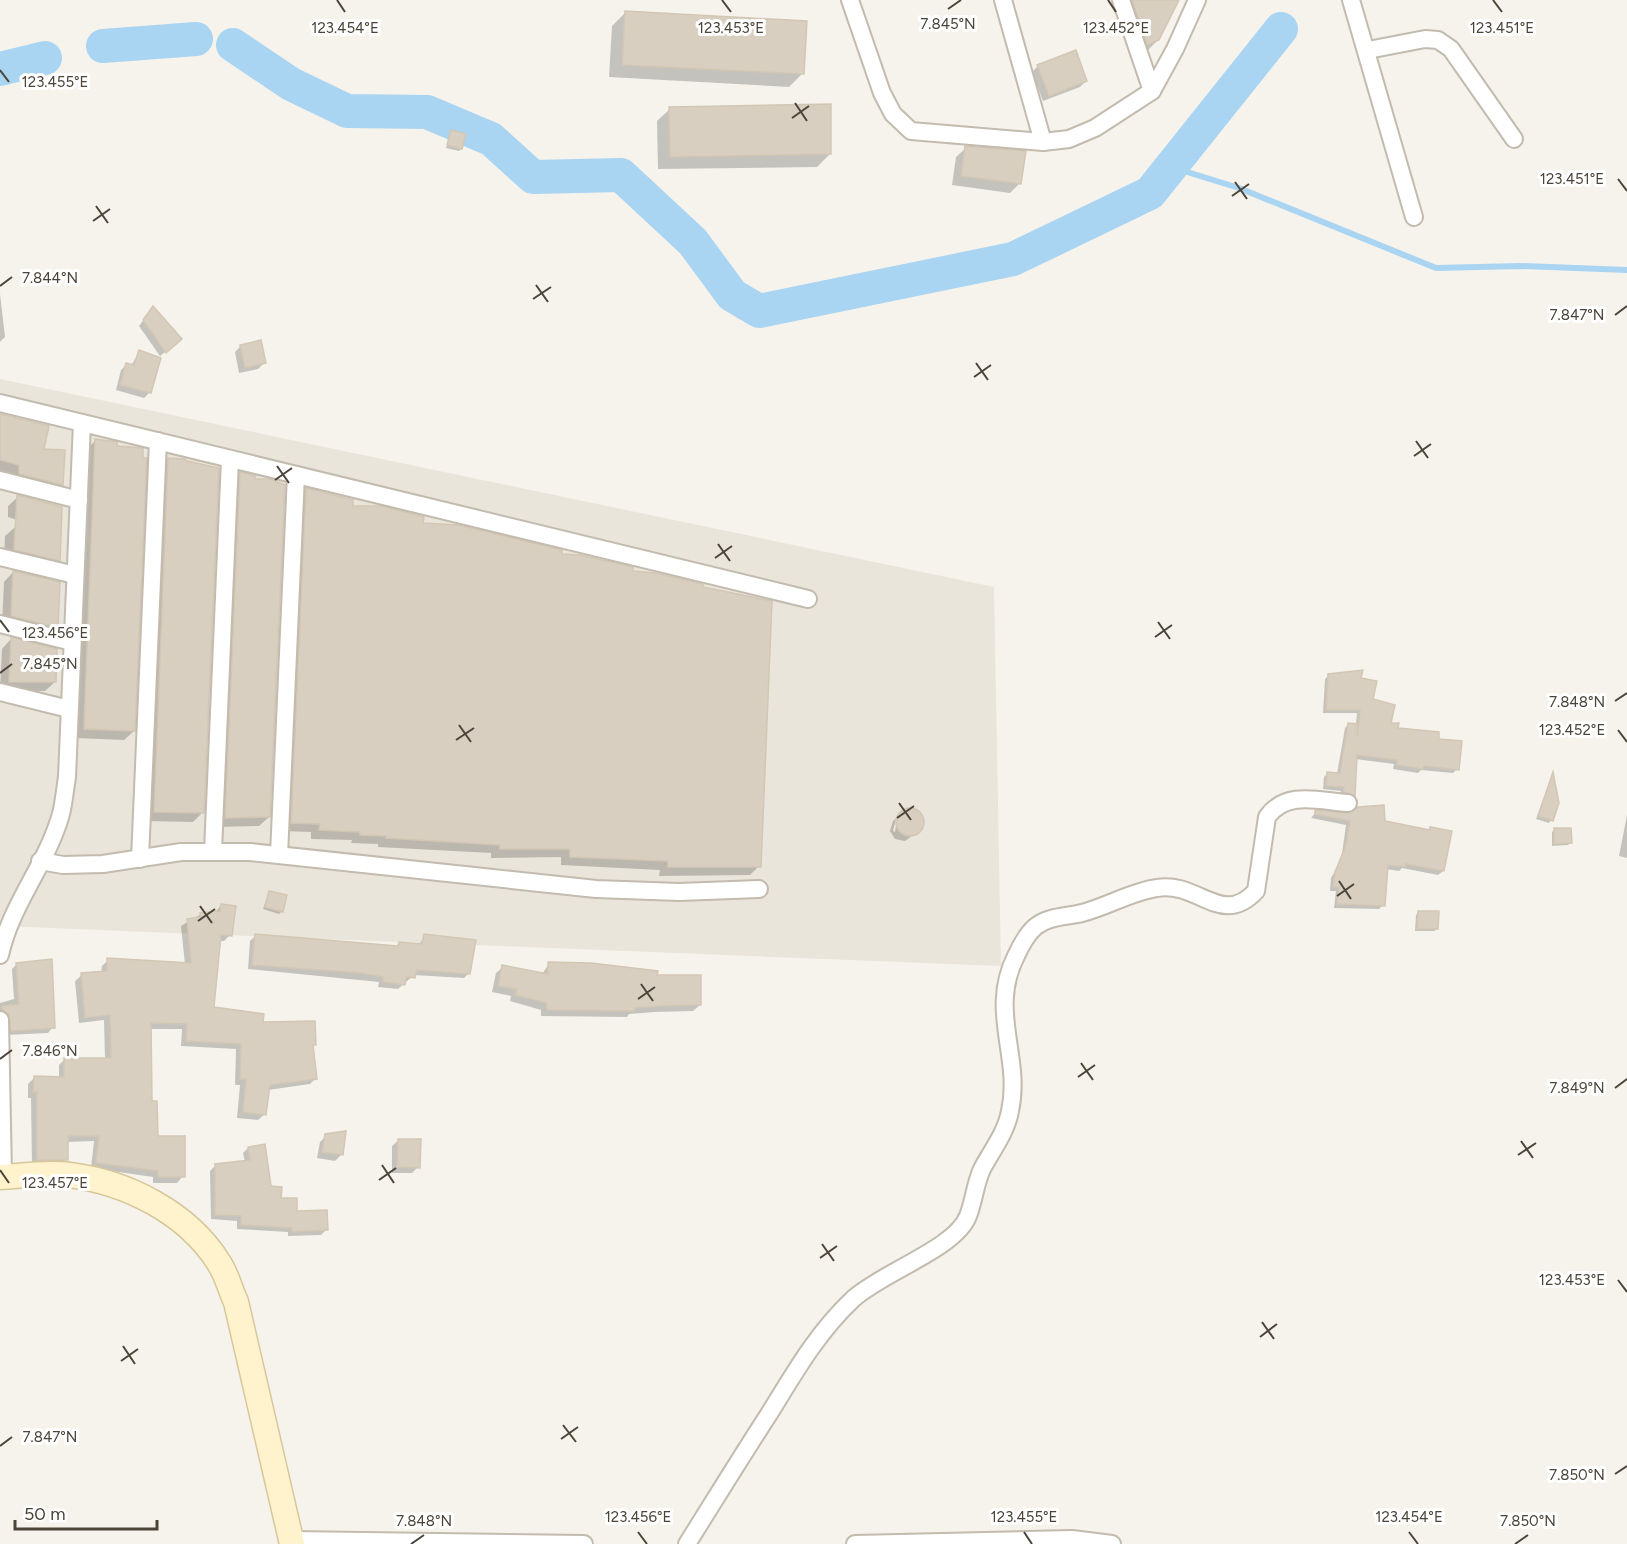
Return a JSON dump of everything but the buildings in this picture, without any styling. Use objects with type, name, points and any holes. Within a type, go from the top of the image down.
[{"type":"street","points":[[850,0],[882,93],[893,114],[911,131],[1043,142],[1069,139],[1095,128],[1152,91],[1175,49],[1197,0]]},
{"type":"street","points":[[1003,0],[1043,142]]},
{"type":"street","points":[[1121,0],[1152,91]]},
{"type":"street","points":[[1351,0],[1368,50],[1414,217]]},
{"type":"street","points":[[1368,50],[1425,39],[1438,40],[1451,49],[1514,139]]},
{"type":"street","points":[[0,403],[808,599]]},
{"type":"street","points":[[0,955],[19,901],[61,814],[67,777],[82,423]]},
{"type":"street","points":[[140,859],[158,441]]},
{"type":"street","points":[[213,850],[230,459]]},
{"type":"street","points":[[279,855],[296,475]]},
{"type":"street","points":[[0,480],[79,500]]},
{"type":"street","points":[[0,557],[75,575]]},
{"type":"street","points":[[0,624],[72,642]]},
{"type":"street","points":[[0,692],[69,709]]},
{"type":"street","points":[[687,1544],[800,1360],[824,1328],[879,1279],[945,1244],[965,1223],[981,1171],[1007,1126],[1011,1108],[1013,1080],[1003,1004],[1011,965],[1024,939],[1036,926],[1052,918],[1105,906],[1156,888],[1176,888],[1224,907],[1237,906],[1257,891],[1267,817],[1274,807],[1288,799],[1348,804]]},
{"type":"street","points":[[40,861],[63,865],[93,865],[181,852],[213,850],[596,889],[679,892],[759,889]]},
{"type":"street","points":[[0,1020],[2,1177],[68,1175],[113,1184],[155,1202],[196,1233],[220,1264],[236,1302],[292,1542],[584,1544]]},
{"type":"street","points":[[855,1544],[1072,1539],[1112,1544]]},
{"type":"shaded area","points":[[0,379],[994,587],[1001,966],[0,926]]},
{"type":"waterway","points":[[233,45],[291,84],[347,111],[427,112],[491,139],[533,177],[621,175],[693,242],[732,295],[759,311],[1013,259],[1150,193],[1281,29]]},
{"type":"waterway","points":[[103,46],[196,39]]},
{"type":"waterway","points":[[0,69],[45,58]]},
{"type":"waterway","points":[[1171,167],[1239,188],[1436,268],[1521,266],[1627,270]]}]
